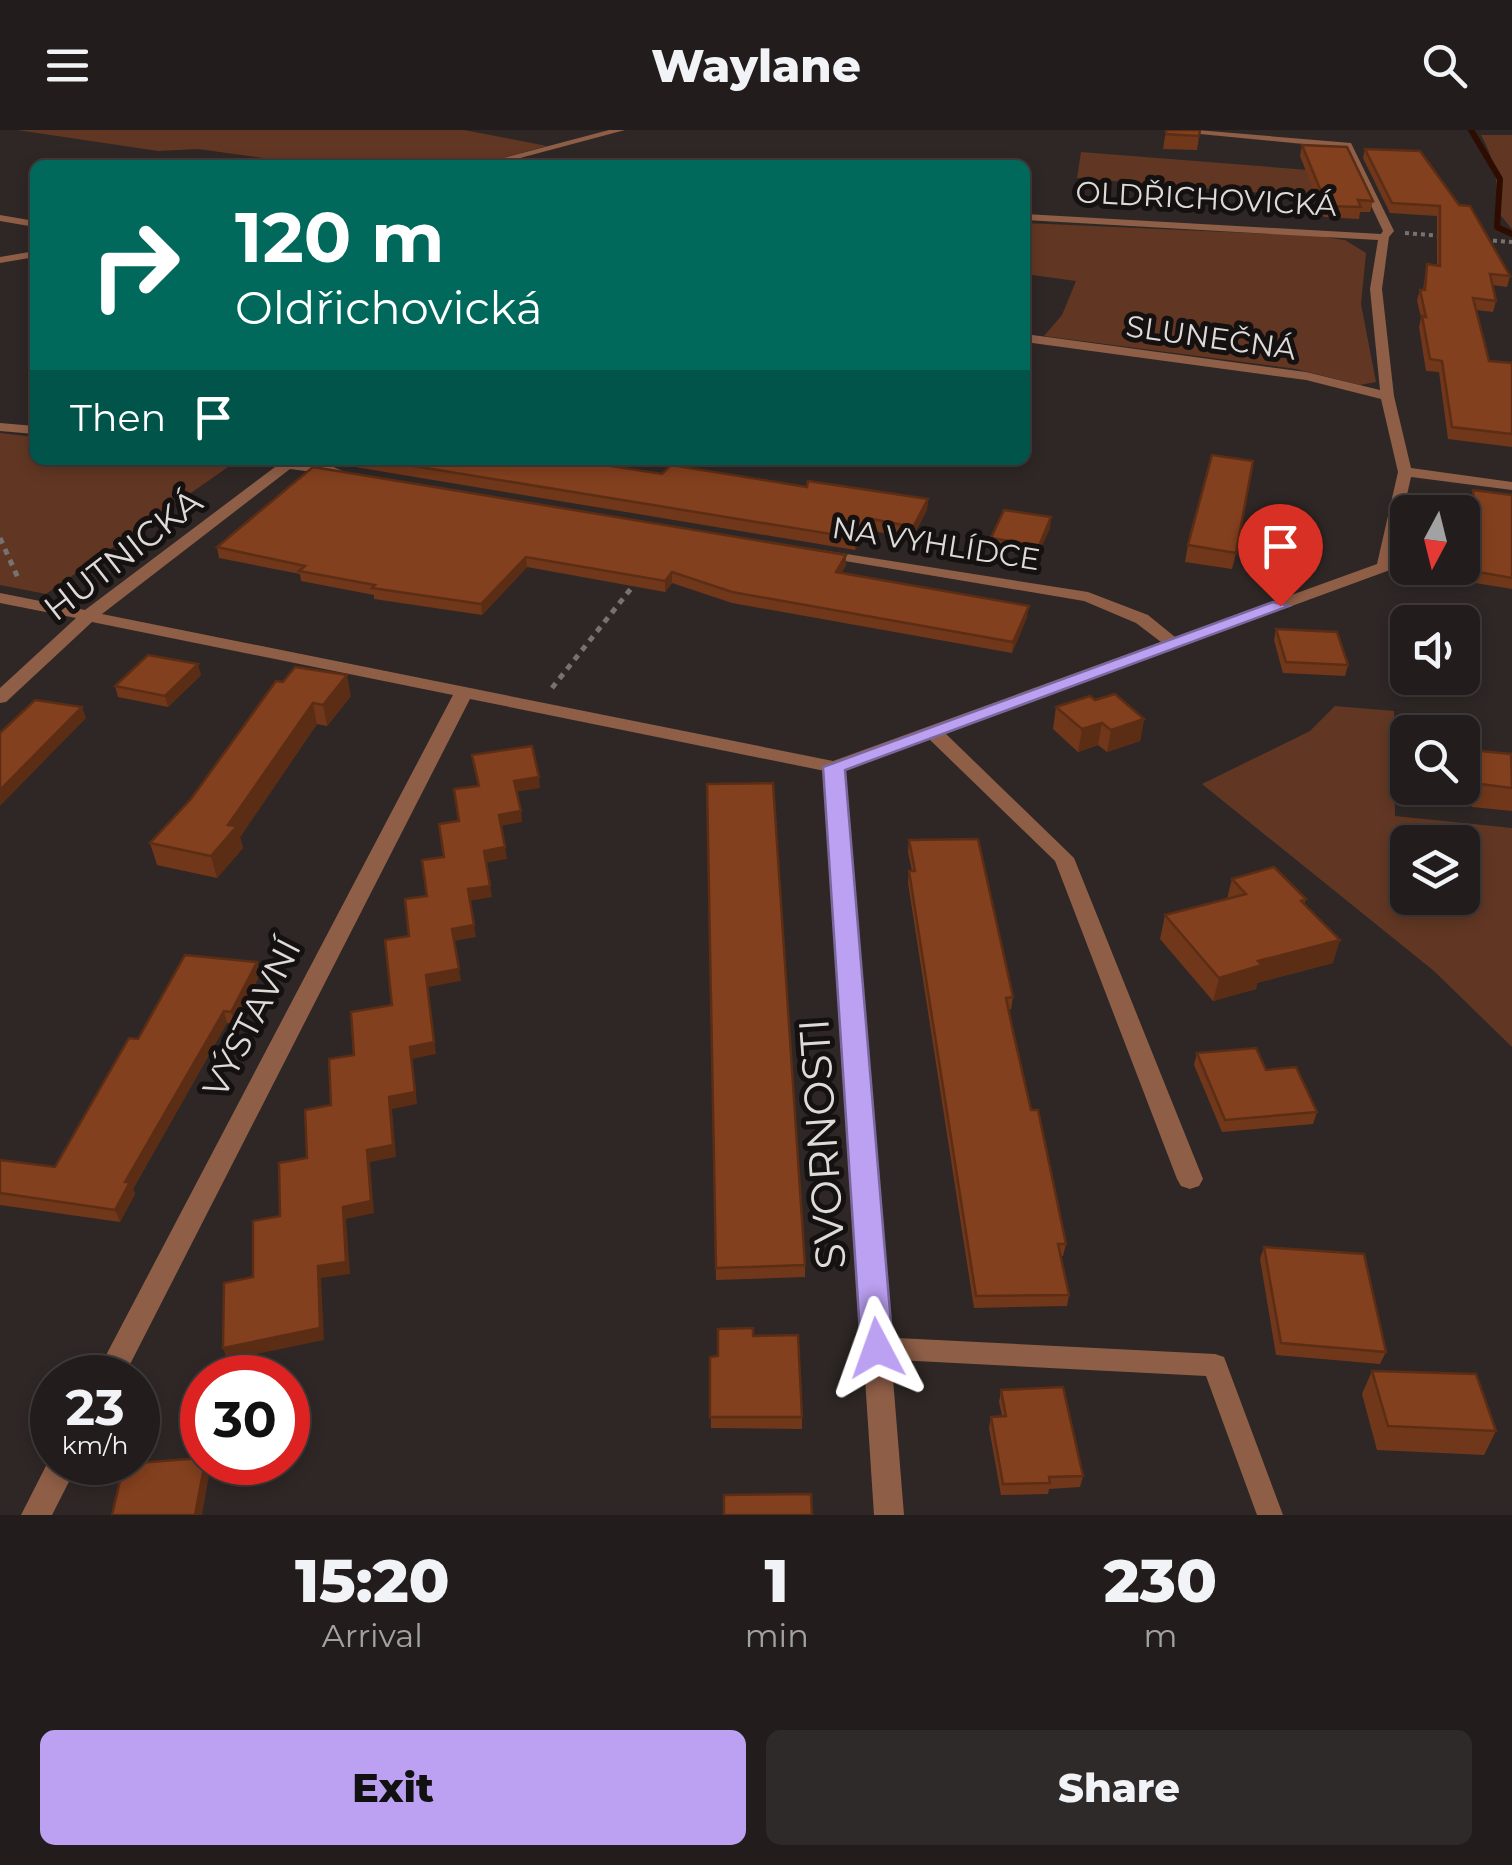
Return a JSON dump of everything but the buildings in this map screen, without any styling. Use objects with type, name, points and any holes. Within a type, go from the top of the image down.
[{"type":"street","points":[[502,160],[620,130]]},
{"type":"street","name":"OLDŘICHOVICKÁ","points":[[834,767],[1175,646],[1384,566],[1405,472],[1388,396],[1376,289],[1386,234],[1348,145],[1174,131]]},
{"type":"street","name":"OLDŘICHOVICKÁ","points":[[1030,217],[1386,234]]},
{"type":"street","points":[[0,218],[30,223]]},
{"type":"street","points":[[0,260],[30,255]]},
{"type":"street","name":"SLUNEČNÁ","points":[[1030,339],[1306,376],[1388,396]]},
{"type":"street","points":[[0,427],[30,430]]},
{"type":"street","name":"HUTNICKÁ","points":[[0,698],[88,616],[287,465]]},
{"type":"street","points":[[294,465],[366,477]]},
{"type":"street","points":[[1405,472],[1512,486]]},
{"type":"street","name":"NA VYHLÍDCE","points":[[796,548],[1088,597],[1142,620],[1175,646]]},
{"type":"street","points":[[0,598],[834,767]]},
{"type":"street","name":"VÝSTAVNÍ","points":[[120,1355],[464,692]]},
{"type":"street","points":[[933,732],[1064,858],[1190,1179]]},
{"type":"street","name":"SVORNOSTI","points":[[834,767],[890,1515]]},
{"type":"street","points":[[36,1515],[52,1485]]},
{"type":"lane","points":[[877,1348],[1215,1365],[1270,1515]]},
{"type":"path","points":[[1386,234],[1443,236]]},
{"type":"path","points":[[1476,239],[1512,242]]},
{"type":"path","points":[[0,538],[18,578],[23,603]]},
{"type":"path","points":[[536,707],[643,573]]},
{"type":"shaded area","points":[[17,130],[464,130],[547,146],[495,160],[278,160],[198,149],[158,151]]},
{"type":"shaded area","points":[[1481,135],[1512,135],[1512,229],[1497,211],[1495,171]]},
{"type":"shaded area","points":[[1081,152],[1360,174],[1372,202],[1077,178]]},
{"type":"shaded area","points":[[1030,223],[1345,240],[1366,253],[1361,304],[1376,382],[1360,385],[1296,369],[1044,336],[1062,315],[1076,281],[1030,275]]},
{"type":"shaded area","points":[[0,433],[30,436],[30,465],[231,465],[46,594],[0,585]]},
{"type":"shaded area","points":[[1335,706],[1394,711],[1390,715],[1390,805],[1395,805],[1395,816],[1512,828],[1512,1047],[1434,971],[1202,784],[1310,731]]},
{"type":"waterway","points":[[1471,130],[1500,179],[1497,227],[1512,234]]},
{"type":"route","points":[[877,1348],[834,767],[1280,606]]}]
